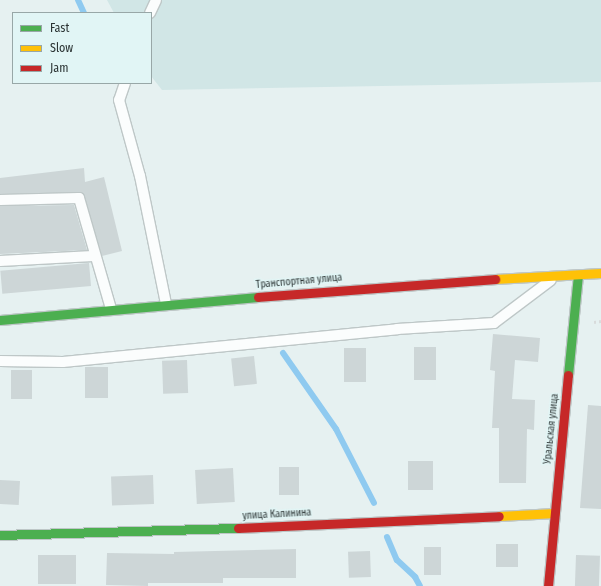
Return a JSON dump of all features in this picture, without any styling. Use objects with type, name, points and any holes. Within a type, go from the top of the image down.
[{"type":"street","name":"Транспортная улица","points":[[0,320],[166,304],[396,285],[601,273]]},
{"type":"street","name":"Уральская улица","points":[[548,586],[578,275]]},
{"type":"street","name":"улица Калинина","points":[[0,534],[140,532],[554,513]]},
{"type":"lane","points":[[150,12],[156,0]]},
{"type":"lane","points":[[125,84],[119,100],[140,176],[166,304]]},
{"type":"lane","points":[[0,200],[79,198],[94,256],[111,309]]},
{"type":"lane","points":[[0,261],[94,256]]},
{"type":"lane","points":[[0,361],[63,362],[397,329],[494,323],[556,276]]},
{"type":"shaded area","points":[[107,0],[601,0],[601,82],[162,90],[152,77],[152,12],[113,12]]},
{"type":"building","points":[[84,168],[85,182],[104,177],[122,251],[102,256],[82,192],[0,194],[0,178]]},
{"type":"building","points":[[74,205],[87,250],[0,254],[0,206]]},
{"type":"building","points":[[89,263],[91,286],[2,294],[0,271]]},
{"type":"building","points":[[493,334],[540,338],[538,362],[515,360],[512,399],[535,400],[534,430],[527,429],[526,483],[499,483],[499,428],[492,428],[495,371],[490,370]]},
{"type":"building","points":[[414,347],[436,347],[436,380],[414,380]]},
{"type":"building","points":[[344,348],[366,348],[366,382],[344,382]]},
{"type":"building","points":[[254,356],[257,384],[234,386],[231,358]]},
{"type":"building","points":[[187,360],[188,393],[163,394],[162,361]]},
{"type":"building","points":[[85,367],[108,367],[108,398],[85,398]]},
{"type":"building","points":[[11,370],[32,370],[32,399],[11,399]]},
{"type":"building","points":[[588,405],[601,406],[601,509],[580,508]]},
{"type":"building","points":[[408,461],[433,461],[433,490],[408,490]]},
{"type":"building","points":[[279,467],[299,467],[299,495],[279,495]]},
{"type":"building","points":[[233,468],[235,502],[197,504],[195,470]]},
{"type":"building","points":[[153,475],[154,504],[112,505],[111,476]]},
{"type":"building","points":[[0,480],[20,481],[19,505],[0,504]]},
{"type":"building","points":[[496,544],[518,544],[518,567],[496,567]]},
{"type":"building","points":[[424,547],[441,547],[441,575],[424,575]]},
{"type":"building","points":[[296,549],[296,578],[223,578],[223,583],[148,583],[148,586],[106,585],[107,553],[174,554],[174,552]]},
{"type":"building","points":[[370,551],[371,577],[349,578],[348,552]]},
{"type":"building","points":[[38,555],[76,555],[76,584],[38,584]]},
{"type":"building","points":[[576,555],[600,556],[599,586],[575,586]]},
{"type":"waterway","points":[[78,0],[84,12]]},
{"type":"waterway","points":[[283,353],[336,429],[374,503]]},
{"type":"waterway","points":[[387,537],[397,560],[415,577],[420,586]]},
{"type":"traffic: fast","points":[[568,375],[578,275]]},
{"type":"traffic: fast","points":[[0,320],[258,297]]},
{"type":"traffic: fast","points":[[0,535],[238,528]]},
{"type":"traffic: slow","points":[[495,279],[601,273]]},
{"type":"traffic: slow","points":[[499,516],[555,513]]},
{"type":"traffic: jam","points":[[258,297],[495,279]]},
{"type":"traffic: jam","points":[[548,586],[568,375]]},
{"type":"traffic: jam","points":[[238,528],[499,516]]}]
